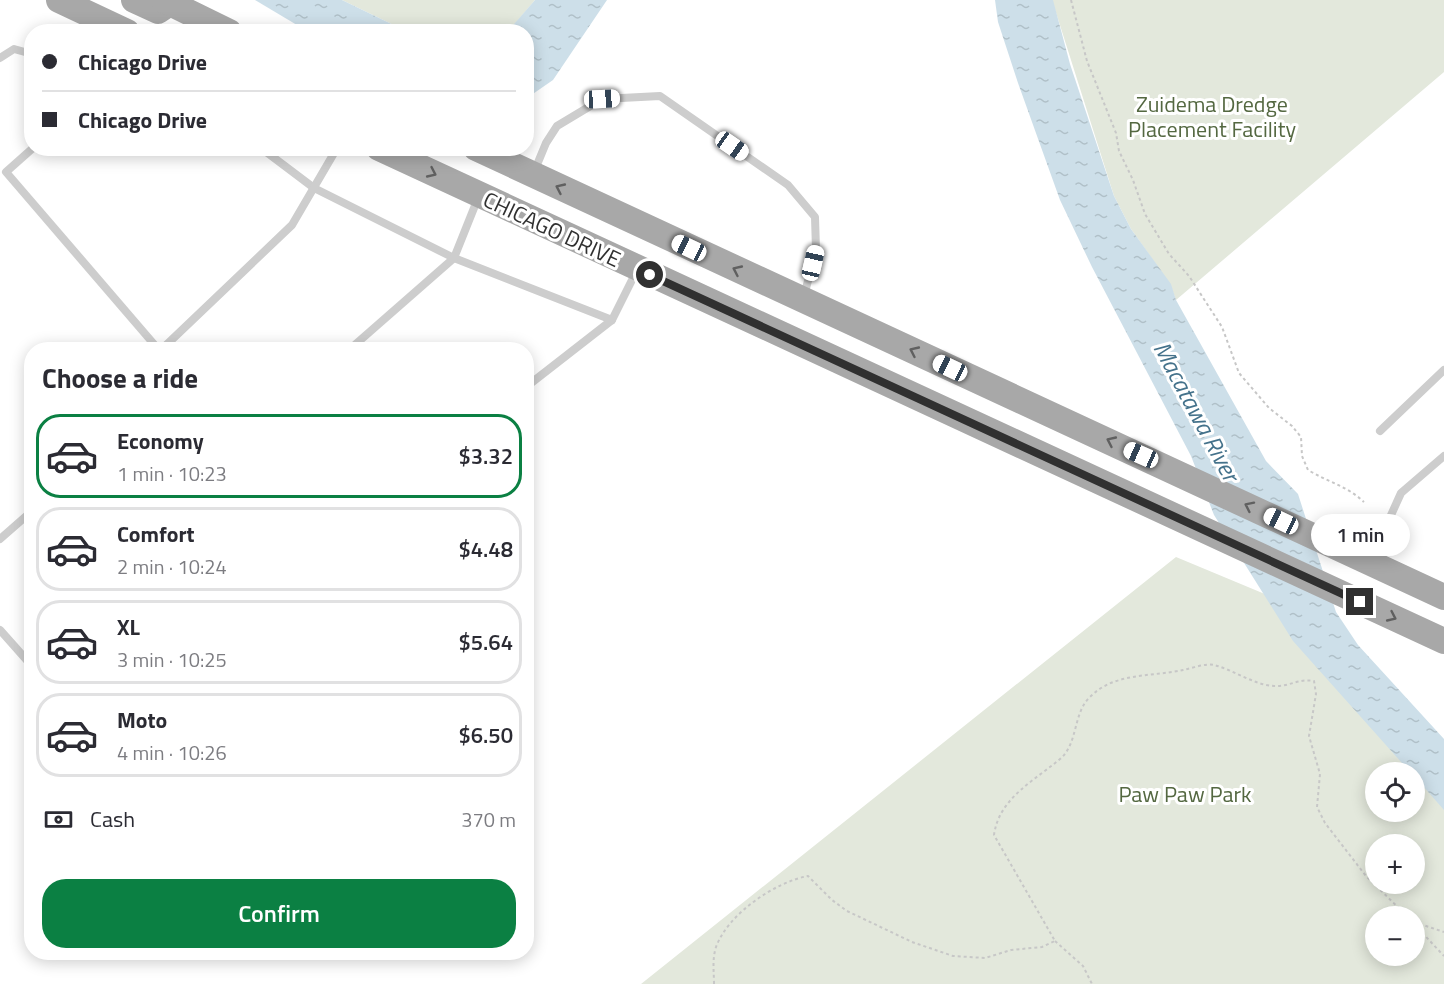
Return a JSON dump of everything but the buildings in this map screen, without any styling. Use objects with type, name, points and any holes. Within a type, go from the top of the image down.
[{"type":"main road","points":[[59,0],[111,24]]},
{"type":"main road","points":[[134,0],[158,11],[167,2],[212,24]]},
{"type":"main road","name":"CHICAGO DRIVE","points":[[396,156],[1199,530],[1444,641]]},
{"type":"main road","name":"CHICAGO DRIVE","points":[[493,156],[1183,474],[1444,597]]},
{"type":"main road","points":[[663,281],[680,263],[689,248]]},
{"type":"lane","points":[[0,58],[14,50],[24,52]]},
{"type":"lane","points":[[532,175],[546,143],[557,126],[602,99],[660,96],[788,185],[814,217],[816,250],[802,300]]},
{"type":"lane","points":[[24,156],[6,172],[154,342]]},
{"type":"lane","points":[[272,156],[314,188],[454,258],[612,320]]},
{"type":"lane","points":[[167,342],[292,225],[333,156]]},
{"type":"lane","points":[[359,342],[454,258],[479,195]]},
{"type":"lane","points":[[534,381],[612,320],[638,269]]},
{"type":"lane","points":[[1380,431],[1444,370]]},
{"type":"lane","points":[[1375,566],[1387,524],[1401,494],[1444,456]]},
{"type":"lane","points":[[0,539],[24,518]]},
{"type":"lane","points":[[0,630],[24,657]]},
{"type":"path","points":[[1071,0],[1082,45],[1116,133],[1119,151],[1153,229],[1168,254],[1189,276],[1222,327],[1239,374],[1269,408],[1292,426],[1301,437],[1302,456],[1308,470],[1324,480],[1339,483],[1364,502]]},
{"type":"path","points":[[1092,984],[1083,966],[1055,941],[994,835],[996,819],[1002,808],[1035,777],[1062,758],[1076,729],[1080,711],[1089,697],[1126,678],[1211,664],[1275,686],[1303,679],[1314,681],[1316,694],[1309,736],[1320,774],[1317,807],[1325,823],[1366,876],[1397,906]]},
{"type":"path","points":[[714,984],[713,962],[717,946],[734,920],[769,891],[783,883],[808,876],[832,900],[847,911],[912,942],[953,956],[985,958],[1011,950],[1042,947],[1055,941]]},
{"type":"path","points":[[1425,926],[1444,932]]},
{"type":"path","points":[[1425,935],[1444,957]]},
{"type":"green space","points":[[342,0],[535,0],[515,24],[392,24]]},
{"type":"green space","name":"Zuidema Dredge Placement Facility","points":[[1052,0],[1444,0],[1444,72],[1176,300],[1170,284],[1131,229],[1114,196]]},
{"type":"green space","name":"Paw Paw Park","points":[[1176,557],[1306,611],[1444,776],[1444,984],[641,984]]},
{"type":"water","points":[[255,0],[342,0],[392,24],[295,24]]},
{"type":"water","points":[[535,0],[607,0],[553,80],[534,93],[534,24],[514,24]]},
{"type":"water","name":"Macatawa River","points":[[995,0],[1053,0],[1070,64],[1114,196],[1131,229],[1171,284],[1176,300],[1266,461],[1298,494],[1336,612],[1358,645],[1444,739],[1444,810],[1425,788],[1425,762],[1401,762],[1293,641],[1214,515],[1191,456],[1092,267],[1060,200],[998,22]]},
{"type":"route","points":[[650,275],[1199,530],[1360,602]]}]
